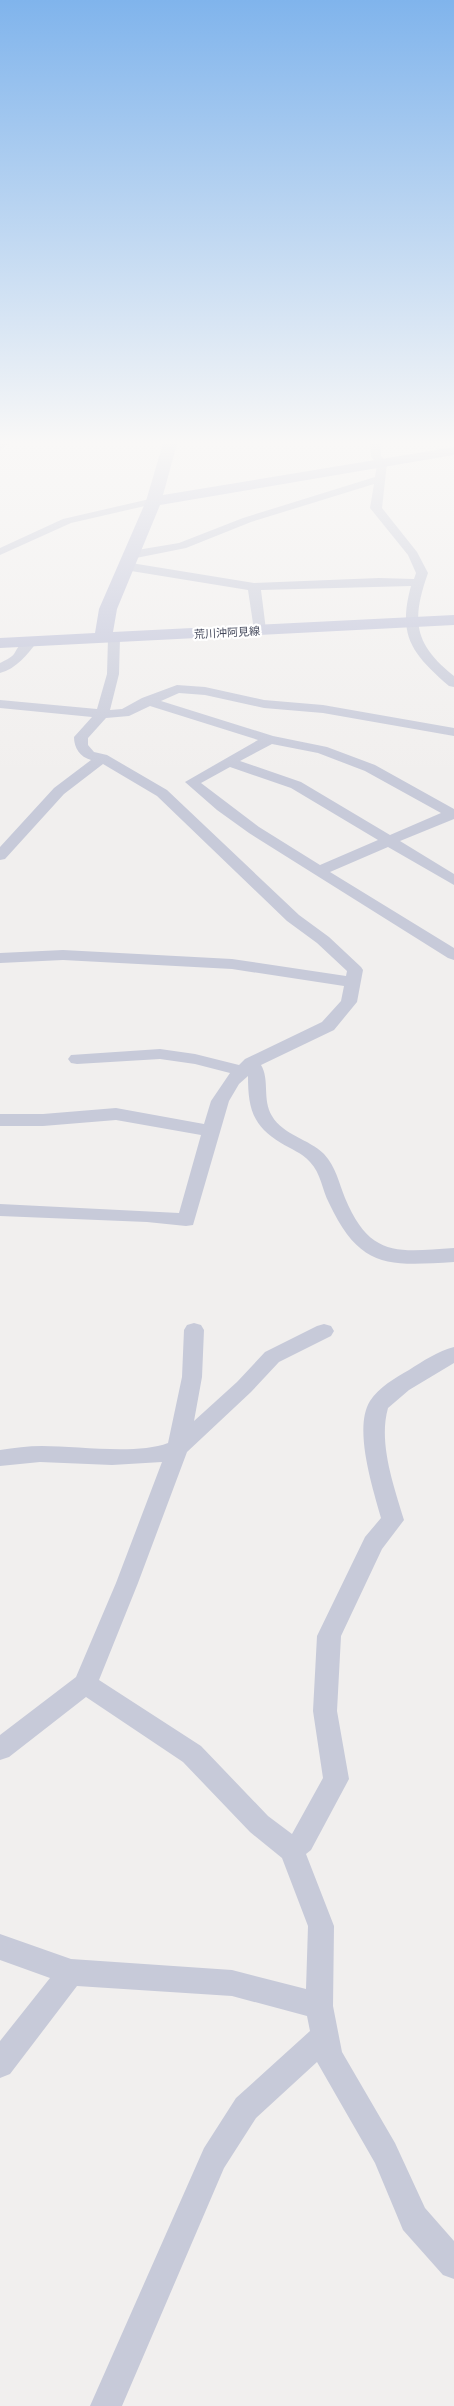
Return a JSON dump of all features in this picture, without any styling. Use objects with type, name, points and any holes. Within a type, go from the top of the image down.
[{"type":"street","points":[[0,1210],[147,1216],[186,1220],[220,1101],[232,1081],[246,1067],[328,1026],[349,1002],[355,970],[323,940],[293,918],[162,793],[102,758],[89,755],[81,745],[81,737],[102,714],[113,674],[108,638],[108,609],[132,552]]},
{"type":"street","points":[[128,561],[159,552]]},
{"type":"street","points":[[412,552],[422,573],[418,583],[412,628],[424,656],[454,683]]},
{"type":"street","points":[[128,561],[254,587],[379,582],[418,583]]},
{"type":"street","points":[[254,587],[260,630]]},
{"type":"street","name":"荒川沖阿見線","points":[[0,643],[26,646],[108,638],[454,620]]},
{"type":"street","points":[[0,656],[26,646]]},
{"type":"street","points":[[0,670],[18,657],[26,646]]},
{"type":"street","points":[[0,704],[102,714],[124,713],[176,689],[205,691],[264,704],[323,709],[454,732]]},
{"type":"street","points":[[147,701],[270,739],[322,750],[370,768],[453,814]]},
{"type":"street","points":[[270,739],[192,782],[219,806],[263,838],[454,955]]},
{"type":"street","points":[[0,856],[59,791],[102,758]]},
{"type":"street","points":[[229,762],[296,785],[454,880]]},
{"type":"street","points":[[319,871],[388,840],[453,814]]},
{"type":"street","points":[[0,958],[63,955],[232,964],[353,982]]},
{"type":"street","points":[[77,1059],[160,1054],[256,1068],[256,1095],[264,1119],[275,1132],[308,1150],[323,1165],[338,1205],[356,1235],[367,1247],[391,1258],[454,1255]]},
{"type":"street","points":[[0,1120],[44,1120],[116,1114],[211,1131]]},
{"type":"street","points":[[0,1749],[85,1684],[127,1583],[178,1448],[192,1377],[194,1330]]},
{"type":"street","points":[[0,1458],[40,1454],[112,1457],[162,1454],[178,1448],[244,1387],[272,1356],[324,1331]]},
{"type":"street","points":[[292,1850],[302,1842],[336,1779],[325,1711],[329,1636],[373,1543],[393,1520],[381,1478],[374,1430],[378,1407],[402,1384],[454,1354]]},
{"type":"street","points":[[85,1684],[192,1754],[259,1824],[292,1850],[321,1926],[319,2006],[329,2056],[385,2153],[414,2219],[454,2264]]},
{"type":"street","points":[[0,1947],[72,1972],[232,1983],[319,2006]]},
{"type":"street","points":[[0,2064],[72,1972]]},
{"type":"street","points":[[106,2406],[214,2158],[246,2108],[325,2036]]}]
